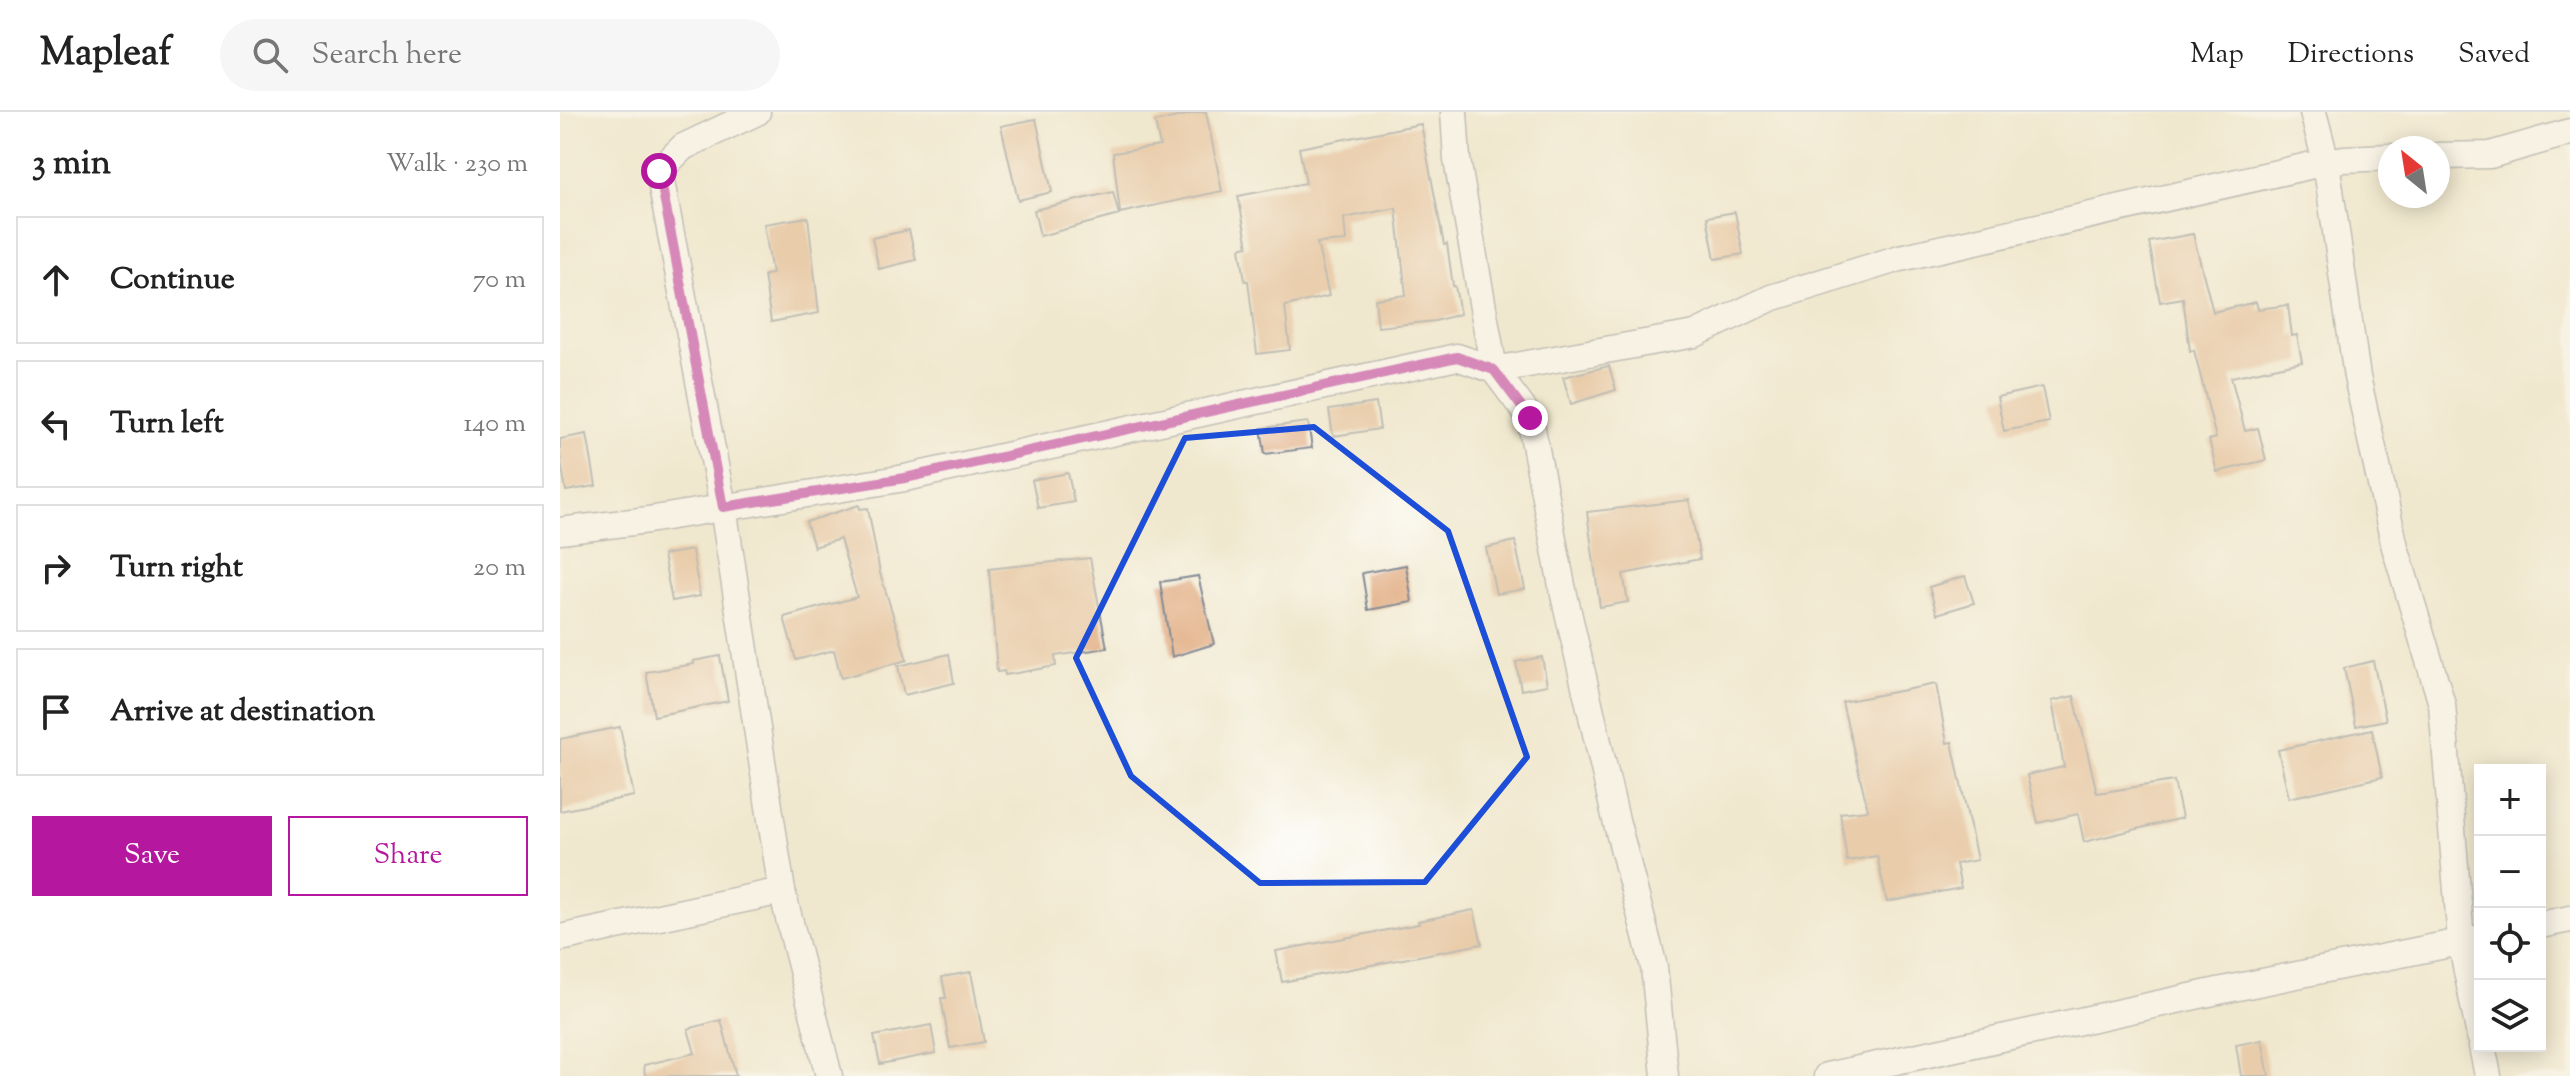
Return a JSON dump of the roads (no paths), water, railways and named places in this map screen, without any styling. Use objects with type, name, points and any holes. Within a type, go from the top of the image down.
[{"type":"street","points":[[757,112],[683,147],[659,171],[723,507],[782,891],[829,1076]]},
{"type":"street","points":[[1454,112],[1457,160],[1494,370],[1530,418],[1566,601],[1615,816],[1654,967],[1665,1076]]},
{"type":"street","points":[[2313,112],[2326,162],[2357,377],[2395,547],[2442,704],[2475,980]]},
{"type":"street","points":[[2450,156],[2490,155],[2570,132]]},
{"type":"street","points":[[560,531],[905,478],[1457,357],[1494,370],[1695,334],[1771,298],[1900,258],[2326,162],[2378,158]]},
{"type":"street","points":[[560,938],[782,891]]},
{"type":"street","points":[[2546,924],[2570,919]]},
{"type":"street","points":[[1827,1076],[2471,940]]},
{"type":"street","points":[[2483,1052],[2488,1076]]}]
